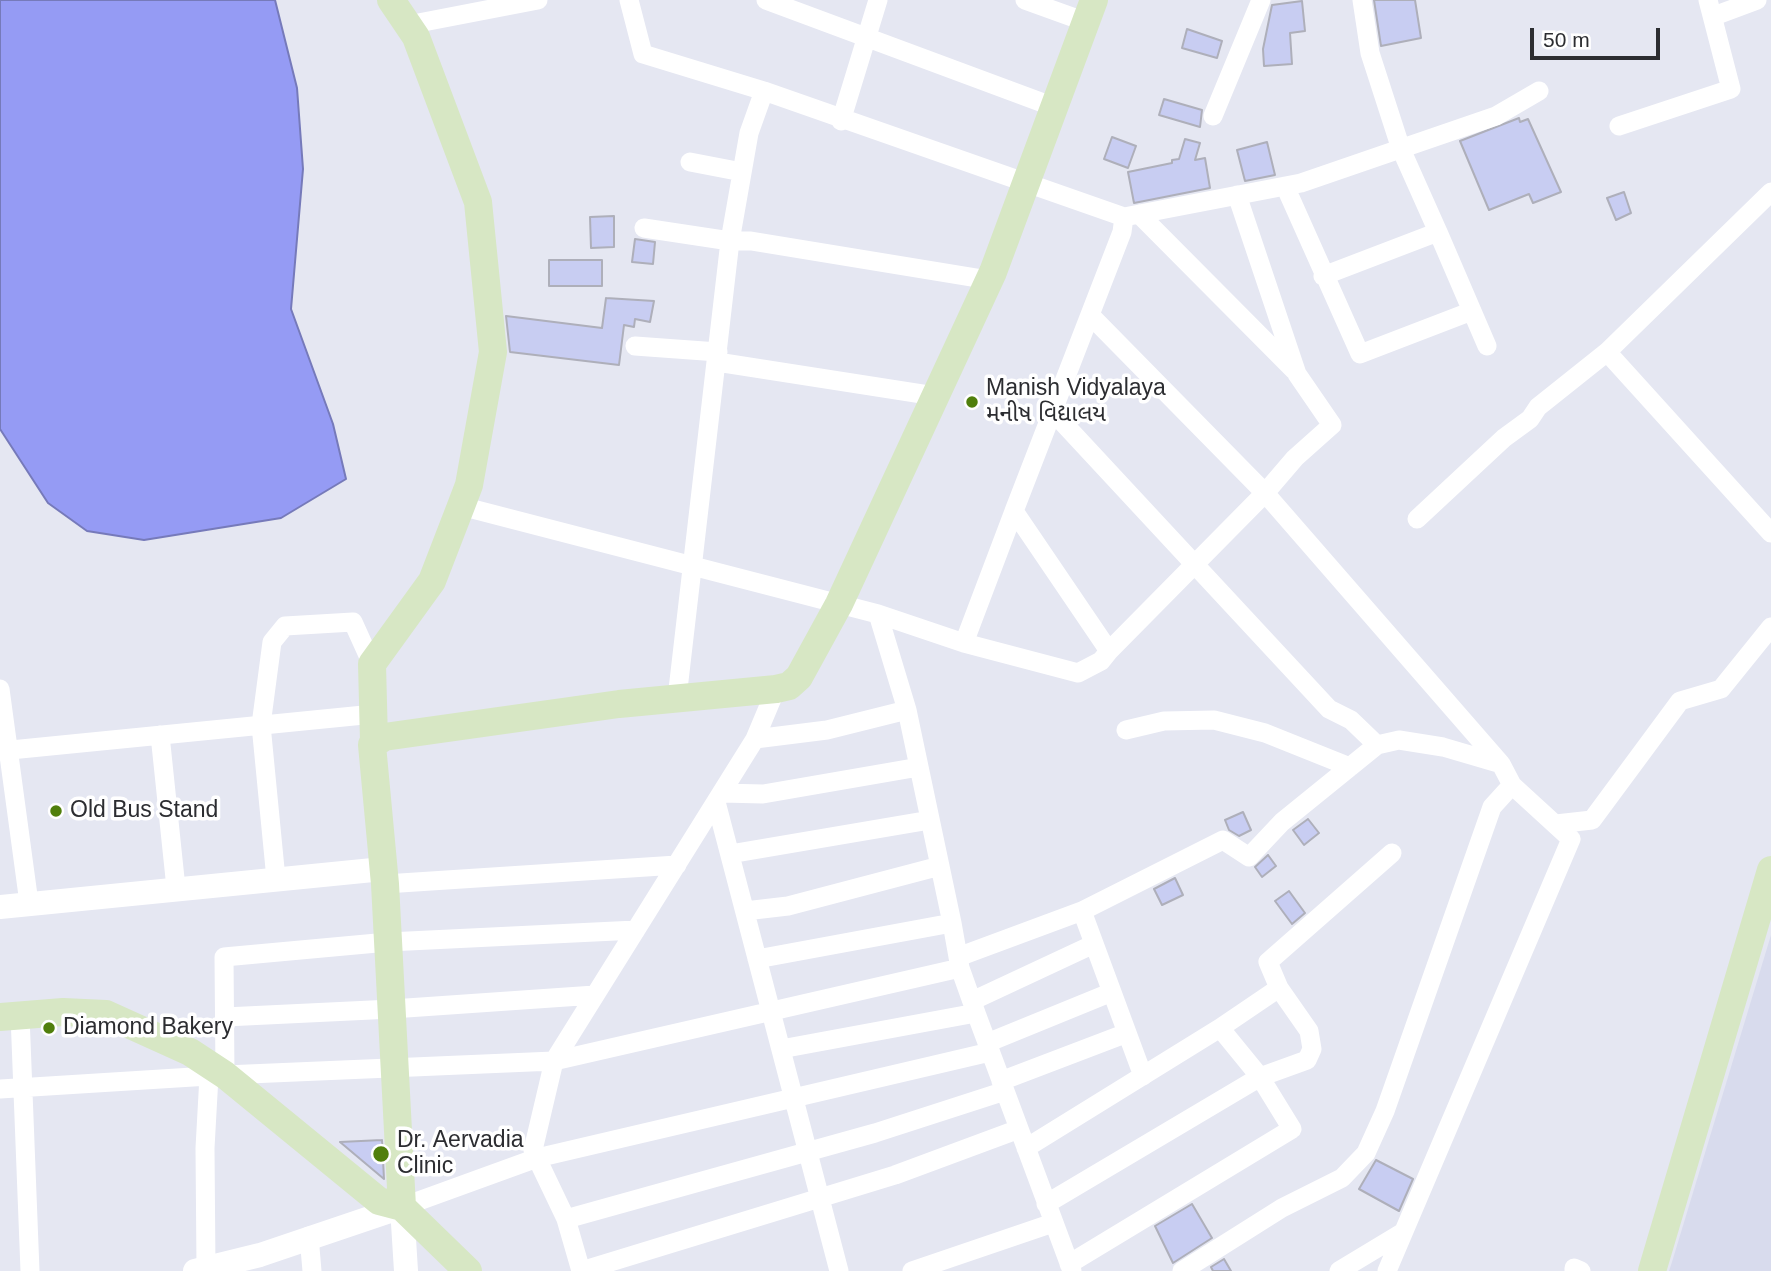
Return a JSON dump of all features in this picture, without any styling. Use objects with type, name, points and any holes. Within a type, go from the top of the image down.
[{"type":"main road","points":[[391,0],[416,37],[478,202],[493,352],[470,485],[432,581],[372,664],[374,728],[371,752],[384,877],[401,1207]]},
{"type":"main road","points":[[374,728],[384,737],[677,698],[776,690],[789,686],[799,677],[839,604],[989,280],[1090,11]]},
{"type":"main road","points":[[1652,1271],[1771,870]]},
{"type":"main road","points":[[10,1016],[106,1014],[190,1052],[379,1201],[401,1207],[468,1271]]},
{"type":"street","points":[[408,25],[538,0]]},
{"type":"street","points":[[461,506],[878,614],[964,643],[1078,673],[1101,661],[1265,493],[1295,458],[1332,425],[1297,374],[1131,215],[841,121],[764,91],[643,54],[629,0]]},
{"type":"street","points":[[766,0],[1054,107]]},
{"type":"street","points":[[841,121],[878,0]]},
{"type":"street","points":[[1025,0],[1090,11]]},
{"type":"street","points":[[1213,116],[1261,0]]},
{"type":"street","points":[[1362,0],[1370,53],[1401,149],[1487,346]]},
{"type":"street","points":[[1619,126],[1731,89],[1711,8],[1757,0]]},
{"type":"street","points":[[677,698],[695,567],[730,242],[749,133],[764,91]]},
{"type":"street","points":[[1131,215],[1285,186],[1496,116],[1539,91]]},
{"type":"street","points":[[690,162],[742,173]]},
{"type":"street","points":[[1285,186],[1360,354],[1472,311]]},
{"type":"street","points":[[1418,519],[1504,438],[1530,419],[1538,407],[1607,352],[1771,192]]},
{"type":"street","points":[[1237,195],[1297,374]]},
{"type":"street","points":[[964,643],[1090,314],[1131,215]]},
{"type":"street","points":[[644,228],[730,242],[751,240],[989,280]]},
{"type":"street","points":[[1323,276],[1438,232]]},
{"type":"street","points":[[1090,314],[1265,493],[1501,764],[1512,785],[1571,839],[1387,1271]]},
{"type":"street","points":[[635,346],[717,357],[935,397]]},
{"type":"street","points":[[1607,352],[1771,533]]},
{"type":"street","points":[[1053,412],[1329,709],[1351,720],[1377,745]]},
{"type":"street","points":[[1014,511],[1109,651]]},
{"type":"street","points":[[878,614],[907,710],[959,963],[1070,1268],[1292,1129],[1260,1077],[1220,1028]]},
{"type":"street","points":[[276,879],[261,725],[272,642],[285,626],[353,622],[372,664]]},
{"type":"street","points":[[1556,824],[1592,820],[1680,701],[1721,689],[1771,627]]},
{"type":"street","points":[[0,689],[5,750],[29,903]]},
{"type":"street","points":[[776,690],[755,739],[554,1061],[533,1150],[566,1219],[581,1271],[895,1175],[1019,1129]]},
{"type":"street","points":[[755,739],[827,730],[907,710]]},
{"type":"street","points":[[1126,730],[1164,721],[1214,720],[1265,733],[1350,767]]},
{"type":"street","points":[[5,750],[261,725],[374,728]]},
{"type":"street","points":[[160,735],[176,888]]},
{"type":"street","points":[[0,1089],[217,1075],[554,1061],[959,963],[1082,911],[1223,840],[1249,856],[1282,822],[1377,745],[1399,740],[1443,747],[1501,764]]},
{"type":"street","points":[[719,797],[764,794],[919,767]]},
{"type":"street","points":[[1182,1271],[1282,1208],[1342,1178],[1366,1153],[1385,1111],[1492,807],[1512,785]]},
{"type":"street","points":[[719,797],[730,853],[839,1271]]},
{"type":"street","points":[[730,853],[930,820]]},
{"type":"street","points":[[1046,1204],[1260,1077],[1307,1060],[1312,1049],[1309,1031],[1279,988],[1268,962],[1392,853]]},
{"type":"street","points":[[0,907],[276,879],[677,865]]},
{"type":"street","points":[[745,911],[788,906],[940,866]]},
{"type":"street","points":[[1082,911],[1143,1076]]},
{"type":"street","points":[[757,959],[952,923]]},
{"type":"street","points":[[636,930],[388,942],[224,957],[225,1017],[204,1172],[200,1270],[261,1263],[309,1236],[401,1207],[537,1158],[794,1099],[988,1047],[1112,992]]},
{"type":"street","points":[[781,1049],[974,1007],[1094,944]]},
{"type":"street","points":[[1026,1148],[1220,1028],[1279,988]]},
{"type":"street","points":[[225,1017],[595,995]]},
{"type":"street","points":[[10,1016],[25,1088],[30,1271]]},
{"type":"street","points":[[566,1219],[808,1152],[1003,1086],[1127,1033]]},
{"type":"street","points":[[401,1207],[406,1271]]},
{"type":"street","points":[[912,1271],[1053,1223]]},
{"type":"street","points":[[1339,1271],[1402,1233]]},
{"type":"street","points":[[309,1236],[313,1271]]},
{"type":"street","points":[[1574,1271],[1574,1268],[1581,1271]]},
{"type":"shaded area","points":[[1771,935],[1771,1271],[1669,1271],[1672,1262]]},
{"type":"water","points":[[0,0],[275,0],[297,88],[303,169],[291,309],[333,424],[346,479],[281,518],[144,540],[87,531],[48,503],[0,429]]},
{"type":"building","points":[[1374,0],[1415,0],[1421,38],[1381,46]]},
{"type":"building","points":[[1302,1],[1305,31],[1290,33],[1292,64],[1264,66],[1263,49],[1272,5]]},
{"type":"building","points":[[1187,29],[1222,41],[1217,58],[1182,48]]},
{"type":"building","points":[[1164,99],[1202,110],[1200,127],[1159,115]]},
{"type":"building","points":[[1519,118],[1520,122],[1528,119],[1561,192],[1533,203],[1529,194],[1489,210],[1460,141]]},
{"type":"building","points":[[1112,137],[1136,146],[1128,168],[1104,159]]},
{"type":"building","points":[[1185,139],[1200,143],[1195,160],[1205,158],[1210,188],[1134,203],[1128,172],[1172,163],[1172,160],[1179,159]]},
{"type":"building","points":[[1267,142],[1275,175],[1245,181],[1237,150]]},
{"type":"building","points":[[1624,192],[1631,213],[1616,220],[1607,198]]},
{"type":"building","points":[[614,216],[614,247],[591,248],[590,217]]},
{"type":"building","points":[[635,239],[655,242],[653,264],[632,262]]},
{"type":"building","points":[[549,260],[602,260],[602,286],[549,286]]},
{"type":"building","points":[[606,298],[654,301],[650,322],[635,319],[634,327],[624,325],[619,365],[510,352],[506,316],[602,328]]},
{"type":"building","points":[[1243,812],[1251,830],[1239,836],[1229,830],[1225,820]]},
{"type":"building","points":[[1308,819],[1319,833],[1304,845],[1293,830]]},
{"type":"building","points":[[1268,855],[1276,866],[1262,877],[1255,867]]},
{"type":"building","points":[[1175,878],[1183,895],[1162,905],[1154,889]]},
{"type":"building","points":[[1289,891],[1305,913],[1292,924],[1275,901]]},
{"type":"building","points":[[382,1140],[384,1179],[340,1142]]},
{"type":"building","points":[[1376,1160],[1413,1179],[1399,1211],[1359,1189]]},
{"type":"building","points":[[1192,1204],[1212,1238],[1173,1263],[1155,1226]]},
{"type":"building","points":[[1224,1259],[1231,1271],[1213,1271],[1211,1267]]},
{"type":"place","name":"Manish Vidyalaya મનીષ વિદ્યાલય","points":[[972,402]]},
{"type":"place","name":"Old Bus Stand","points":[[56,811]]},
{"type":"place","name":"Diamond Bakery","points":[[49,1028]]},
{"type":"place","name":"Dr. Aervadia Clinic","points":[[381,1154]]}]
